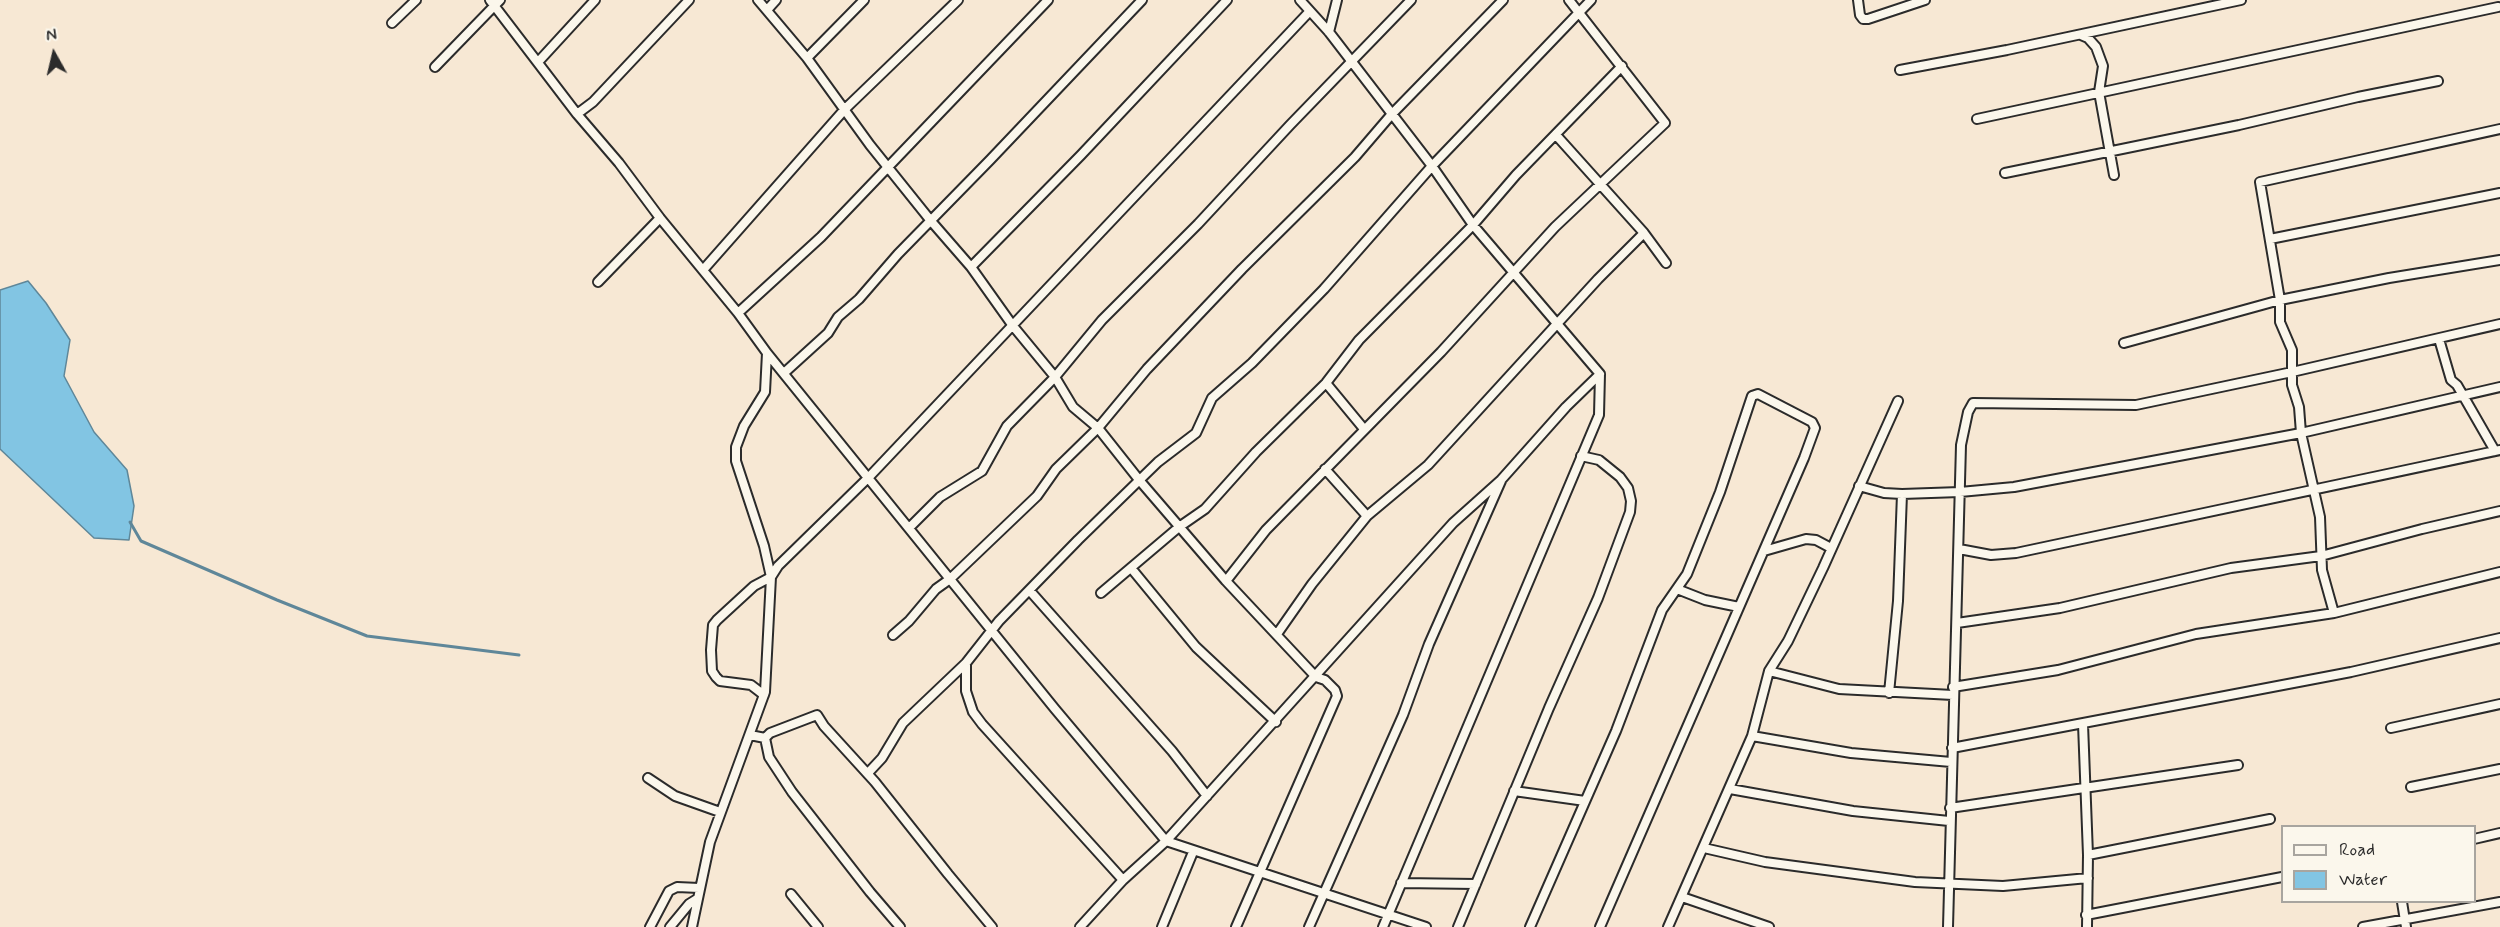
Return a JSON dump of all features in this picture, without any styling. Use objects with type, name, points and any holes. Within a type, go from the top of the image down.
[{"type":"street","points":[[392,23],[416,0]]},
{"type":"street","points":[[539,61],[596,0]]},
{"type":"street","points":[[577,114],[593,102],[689,0]]},
{"type":"street","points":[[758,0],[807,58],[931,221],[971,267],[1013,326],[1054,377],[1073,407],[1098,428],[1226,581],[1316,676],[1330,684],[1337,696],[1236,927]]},
{"type":"street","points":[[767,10],[776,0]]},
{"type":"street","points":[[807,58],[864,0]]},
{"type":"street","points":[[703,270],[845,109],[958,0]]},
{"type":"street","points":[[738,313],[821,237],[1048,0]]},
{"type":"street","points":[[784,373],[828,333],[838,317],[859,299],[898,254],[1142,0]]},
{"type":"street","points":[[971,267],[1081,155],[1227,0]]},
{"type":"street","points":[[1300,0],[1352,61],[1432,166],[1473,225],[1600,374],[1599,415],[1534,574],[1383,927]]},
{"type":"street","points":[[1329,32],[1337,0]]},
{"type":"street","points":[[909,528],[940,497],[982,471],[1007,426],[1054,377],[1102,320],[1198,224],[1411,0]]},
{"type":"street","points":[[893,635],[909,621],[936,589],[950,579],[1036,496],[1056,469],[1098,428],[1147,369],[1242,269],[1355,157],[1391,115],[1503,0]]},
{"type":"street","points":[[1226,581],[1266,530],[1442,352],[1514,272],[1600,183],[1665,123],[1569,0]]},
{"type":"street","points":[[868,773],[882,758],[903,723],[966,663],[992,629],[1158,462],[1196,433],[1212,398],[1251,363],[1324,288],[1432,166],[1591,0]]},
{"type":"street","points":[[1858,0],[1860,15],[1863,19],[1868,20],[1925,0]]},
{"type":"street","points":[[1900,70],[2241,0]]},
{"type":"street","points":[[435,67],[495,2],[577,114],[624,169],[767,353],[1166,841],[1426,927]]},
{"type":"street","points":[[1977,119],[2498,7]]},
{"type":"street","points":[[764,695],[751,685],[720,681],[716,677],[712,671],[713,625],[754,586],[771,577],[778,566],[869,477],[1310,11]]},
{"type":"street","points":[[2078,34],[2088,38],[2096,47],[2103,66],[2099,92],[2114,176]]},
{"type":"street","points":[[1101,593],[1179,527],[1205,509],[1256,452],[1326,383],[1359,340],[1473,225],[1516,175],[1622,66]]},
{"type":"street","points":[[2005,173],[2438,81]]},
{"type":"street","points":[[2334,614],[2322,570],[2320,517],[2301,433],[2299,407],[2292,385],[2292,350],[2280,322],[2280,300],[2260,182],[2500,129]]},
{"type":"street","points":[[1556,135],[1644,233],[1666,263]]},
{"type":"street","points":[[2270,239],[2500,193]]},
{"type":"street","points":[[598,282],[660,218]]},
{"type":"street","points":[[1277,634],[1312,584],[1368,516],[1428,465],[1644,233]]},
{"type":"street","points":[[2124,343],[2280,300],[2389,278],[2500,260]]},
{"type":"street","points":[[1948,927],[1961,445],[1968,412],[1973,403],[2136,405],[2500,324]]},
{"type":"street","points":[[1959,549],[1991,555],[2016,554],[2498,451],[2448,372],[2439,339]]},
{"type":"street","points":[[692,927],[710,842],[764,695],[771,577],[765,546],[740,474],[736,454],[739,437],[765,392],[767,353]]},
{"type":"street","points":[[1080,927],[1123,880],[1166,841],[1187,815],[1276,722],[1354,631],[1453,523],[1501,480],[1566,407],[1600,374]]},
{"type":"street","points":[[1326,383],[1364,429]]},
{"type":"street","points":[[1859,486],[1884,493],[1902,494],[2014,487],[2301,433],[2500,387]]},
{"type":"street","points":[[1530,927],[1616,731],[1662,610],[1684,582],[1709,519],[1752,396],[1758,394],[1812,422],[1815,428],[1600,927]]},
{"type":"street","points":[[1668,927],[1752,736],[1769,671],[1788,641],[1898,401]]},
{"type":"street","points":[[1458,927],[1598,598],[1630,512],[1631,501],[1628,488],[1620,477],[1599,460],[1581,456]]},
{"type":"street","points":[[1325,469],[1368,516]]},
{"type":"street","points":[[1309,927],[1403,715],[1429,644],[1501,480]]},
{"type":"street","points":[[1889,693],[1898,601],[1902,494]]},
{"type":"street","points":[[1957,623],[2061,608],[2231,568],[2321,556],[2500,511]]},
{"type":"street","points":[[1764,550],[1806,539],[1816,540],[1831,548]]},
{"type":"street","points":[[1131,568],[1196,647],[1276,722]]},
{"type":"street","points":[[1769,671],[1839,689],[1889,693],[1953,691],[2065,668],[2196,634],[2334,614],[2500,572]]},
{"type":"street","points":[[1677,590],[1705,600],[1739,607]]},
{"type":"street","points":[[1029,591],[1172,751],[1207,796]]},
{"type":"street","points":[[1952,748],[2351,672],[2500,638]]},
{"type":"street","points":[[966,663],[966,691],[973,712],[1123,880]]},
{"type":"street","points":[[2391,728],[2500,704]]},
{"type":"street","points":[[765,738],[770,733],[817,715],[824,726],[868,773],[992,927]]},
{"type":"street","points":[[2083,724],[2088,855],[2087,927]]},
{"type":"street","points":[[750,735],[765,738]]},
{"type":"street","points":[[1752,736],[1851,753],[1951,762]]},
{"type":"street","points":[[765,738],[769,756],[792,792],[898,926]]},
{"type":"street","points":[[1950,808],[2238,765]]},
{"type":"street","points":[[2410,787],[2500,769]]},
{"type":"street","points":[[648,778],[675,796],[720,812]]},
{"type":"street","points":[[1730,789],[1853,811],[1950,821]]},
{"type":"street","points":[[1514,791],[1585,801]]},
{"type":"street","points":[[2088,855],[2270,819]]},
{"type":"street","points":[[2476,839],[2500,833]]},
{"type":"street","points":[[1704,848],[1765,862],[1855,875],[1950,884],[2003,886],[2088,878]]},
{"type":"street","points":[[1161,927],[1194,852]]},
{"type":"street","points":[[2086,915],[2281,877]]},
{"type":"street","points":[[1401,883],[1476,884]]},
{"type":"street","points":[[650,927],[669,891],[677,887],[699,888]]},
{"type":"street","points":[[791,894],[818,927]]},
{"type":"street","points":[[1682,897],[1769,927]]},
{"type":"street","points":[[670,927],[689,904],[697,899]]},
{"type":"street","points":[[2363,927],[2500,902]]},
{"type":"street","points":[[2402,903],[2406,927]]},
{"type":"water","points":[[28,281],[46,303],[70,340],[64,376],[94,432],[127,470],[134,506],[129,540],[94,538],[0,449],[0,290]]},
{"type":"waterway","points":[[130,522],[141,541],[367,636],[519,655]]}]
